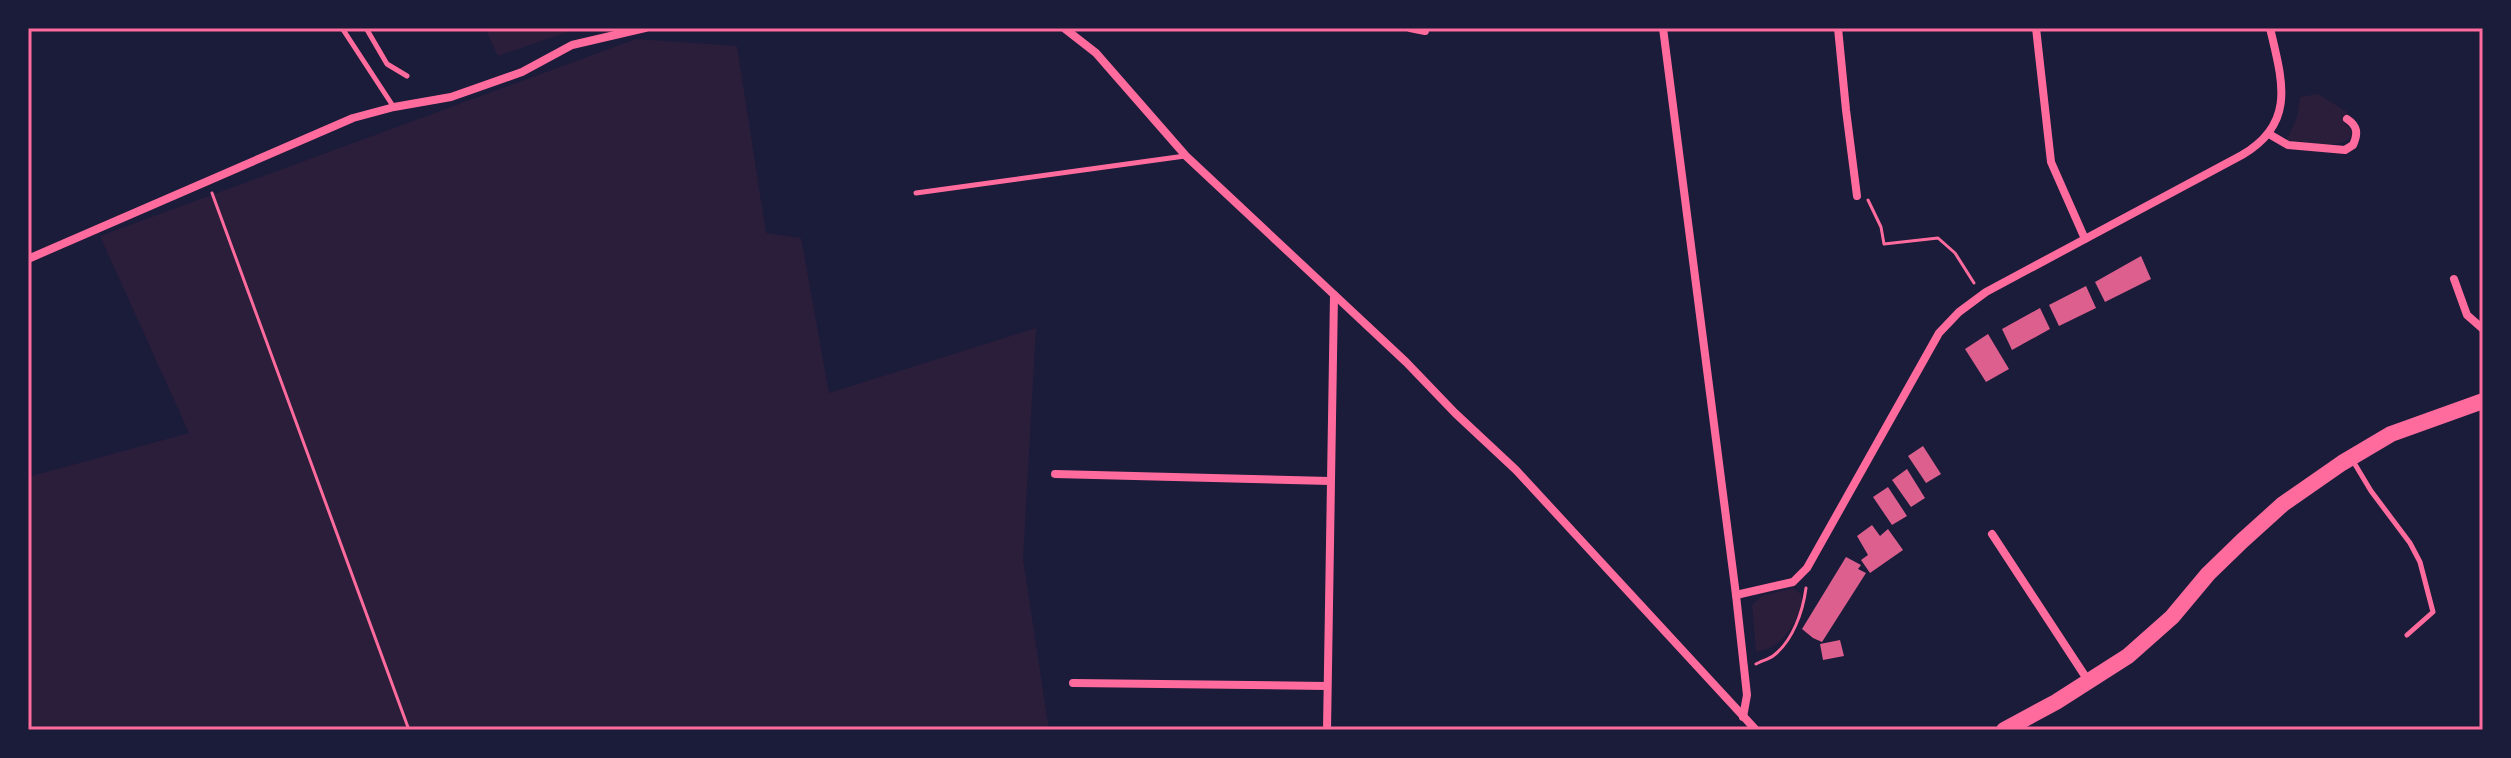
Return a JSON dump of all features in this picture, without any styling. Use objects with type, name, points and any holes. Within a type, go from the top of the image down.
[{"type":"main road","points":[[2006,730],[2089,683],[2128,656],[2172,617],[2208,574],[2283,504],[2350,457],[2391,434],[2483,401]]},
{"type":"street","points":[[28,259],[353,118],[451,97],[522,72],[572,45],[645,28]]},
{"type":"street","points":[[1064,28],[1096,53],[1186,156],[1516,470],[1756,730]]},
{"type":"street","points":[[1410,28],[1425,31],[1424,28]]},
{"type":"street","points":[[1663,28],[1745,669],[1747,695],[1743,717]]},
{"type":"street","points":[[1838,28],[1857,196]]},
{"type":"street","points":[[2036,28],[2051,162],[2085,239]]},
{"type":"street","points":[[1736,595],[1793,582],[1807,568],[1939,333],[1959,312],[1982,295],[2242,155],[2269,134],[2276,124],[2282,102],[2280,72],[2270,28]]},
{"type":"street","points":[[2269,134],[2288,145],[2345,150],[2353,145],[2357,132],[2356,126],[2347,119]]},
{"type":"street","points":[[2454,279],[2467,315],[2483,329]]},
{"type":"street","points":[[1327,730],[1334,295]]},
{"type":"street","points":[[1055,474],[1330,481]]},
{"type":"street","points":[[1992,534],[2089,683]]},
{"type":"street","points":[[1073,683],[1327,686]]},
{"type":"lane","points":[[342,28],[394,107]]},
{"type":"lane","points":[[366,28],[387,64],[407,76]]},
{"type":"lane","points":[[916,193],[1186,156]]},
{"type":"lane","points":[[2350,457],[2371,491],[2404,532],[2420,562],[2433,612],[2407,635]]},
{"type":"path","points":[[208,181],[409,730]]},
{"type":"path","points":[[1857,196],[1868,199],[1881,227],[1884,244],[1938,238],[1955,253],[1982,295]]},
{"type":"path","points":[[1745,669],[1774,656],[1788,639],[1803,607],[1807,568]]},
{"type":"shaded area","points":[[485,28],[579,28],[498,56]]},
{"type":"shaded area","points":[[636,39],[737,46],[766,233],[801,238],[829,393],[1036,328],[1023,559],[1049,730],[28,730],[28,477],[189,433],[100,236]]},
{"type":"shaded area","points":[[2318,94],[2347,112],[2344,123],[2352,135],[2347,140],[2332,144],[2287,140],[2297,117],[2300,97]]},
{"type":"shaded area","points":[[1793,588],[1801,594],[1802,600],[1794,622],[1775,645],[1756,652],[1752,605],[1762,596]]},
{"type":"building","points":[[2141,256],[2151,279],[2105,302],[2095,282]]},
{"type":"building","points":[[2086,286],[2096,308],[2059,326],[2049,305]]},
{"type":"building","points":[[2040,308],[2050,329],[2012,350],[2002,329]]},
{"type":"building","points":[[1988,334],[2009,369],[1986,382],[1965,349]]},
{"type":"building","points":[[1923,446],[1941,474],[1926,483],[1908,456]]},
{"type":"building","points":[[1907,469],[1925,498],[1911,507],[1892,480]]},
{"type":"building","points":[[1888,487],[1907,516],[1892,525],[1873,497]]},
{"type":"building","points":[[1872,525],[1880,536],[1888,529],[1903,550],[1870,573],[1861,560],[1868,555],[1857,536]]},
{"type":"building","points":[[1846,557],[1861,565],[1858,569],[1866,573],[1822,642],[1802,629]]},
{"type":"building","points":[[1840,640],[1844,656],[1823,660],[1820,644]]}]
